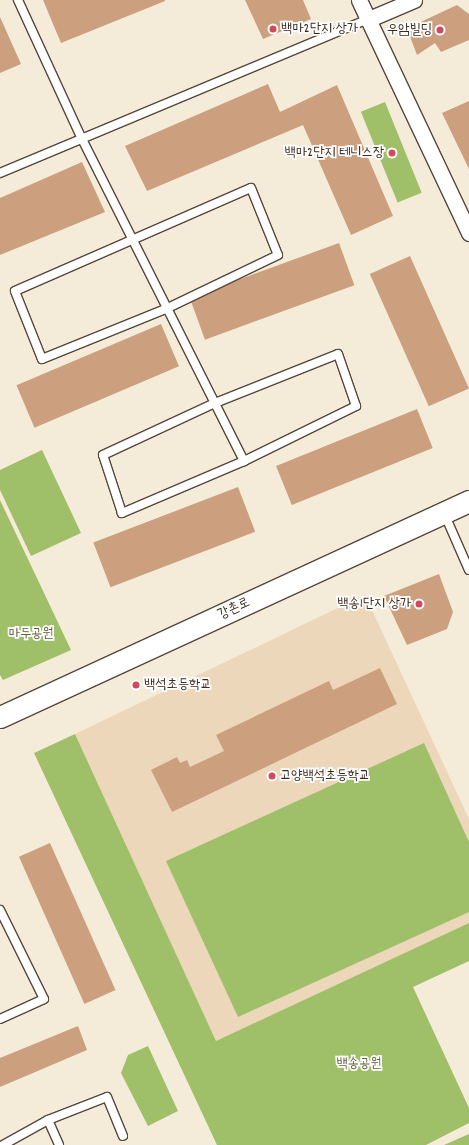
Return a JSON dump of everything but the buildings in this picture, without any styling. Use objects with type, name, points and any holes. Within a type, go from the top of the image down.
[{"type":"main road","name":"강촌로","points":[[0,717],[469,501]]},
{"type":"street","points":[[359,0],[469,233]]},
{"type":"street","points":[[369,19],[414,0]]},
{"type":"lane","points":[[18,0],[81,136],[244,461]]},
{"type":"lane","points":[[0,172],[81,136],[369,19]]},
{"type":"lane","points":[[252,188],[278,255],[168,308],[42,359],[15,291],[133,238],[252,188]]},
{"type":"lane","points":[[338,354],[356,406],[244,461],[122,513],[103,455],[215,403],[338,354]]},
{"type":"lane","points":[[444,512],[469,570]]},
{"type":"lane","points":[[0,910],[44,999],[0,1019]]},
{"type":"lane","points":[[3,1145],[48,1120],[107,1097],[123,1136]]},
{"type":"lane","points":[[48,1120],[59,1145]]},
{"type":"shaded area","name":"고양백석초등학교","points":[[365,595],[469,819],[469,924],[216,1041],[75,734]]},
{"type":"green space","name":"백마2단지 테니스장","points":[[385,102],[422,193],[398,203],[361,112]]},
{"type":"green space","points":[[42,450],[81,533],[31,556],[0,490],[0,470]]},
{"type":"green space","name":"마두공원","points":[[0,500],[71,650],[3,680],[0,675]]},
{"type":"green space","name":"백송공원","points":[[75,734],[216,1041],[469,923],[469,961],[413,987],[469,1108],[469,1123],[426,1145],[217,1145],[34,753]]},
{"type":"green space","points":[[424,743],[469,842],[469,912],[238,1017],[166,861]]},
{"type":"green space","points":[[148,1046],[178,1111],[148,1126],[121,1073],[128,1055]]},
{"type":"green space","points":[[469,1134],[469,1145],[444,1145]]},
{"type":"place","name":"백마2단지 상가","points":[[273,29]]},
{"type":"place","name":"우암빌딩","points":[[440,30]]},
{"type":"place","name":"백마2단지 테니스장","points":[[392,153]]},
{"type":"place","name":"백송1단지 상가","points":[[419,604]]},
{"type":"place","name":"백석초등학교","points":[[136,685]]},
{"type":"place","name":"고양백석초등학교","points":[[272,776]]}]
